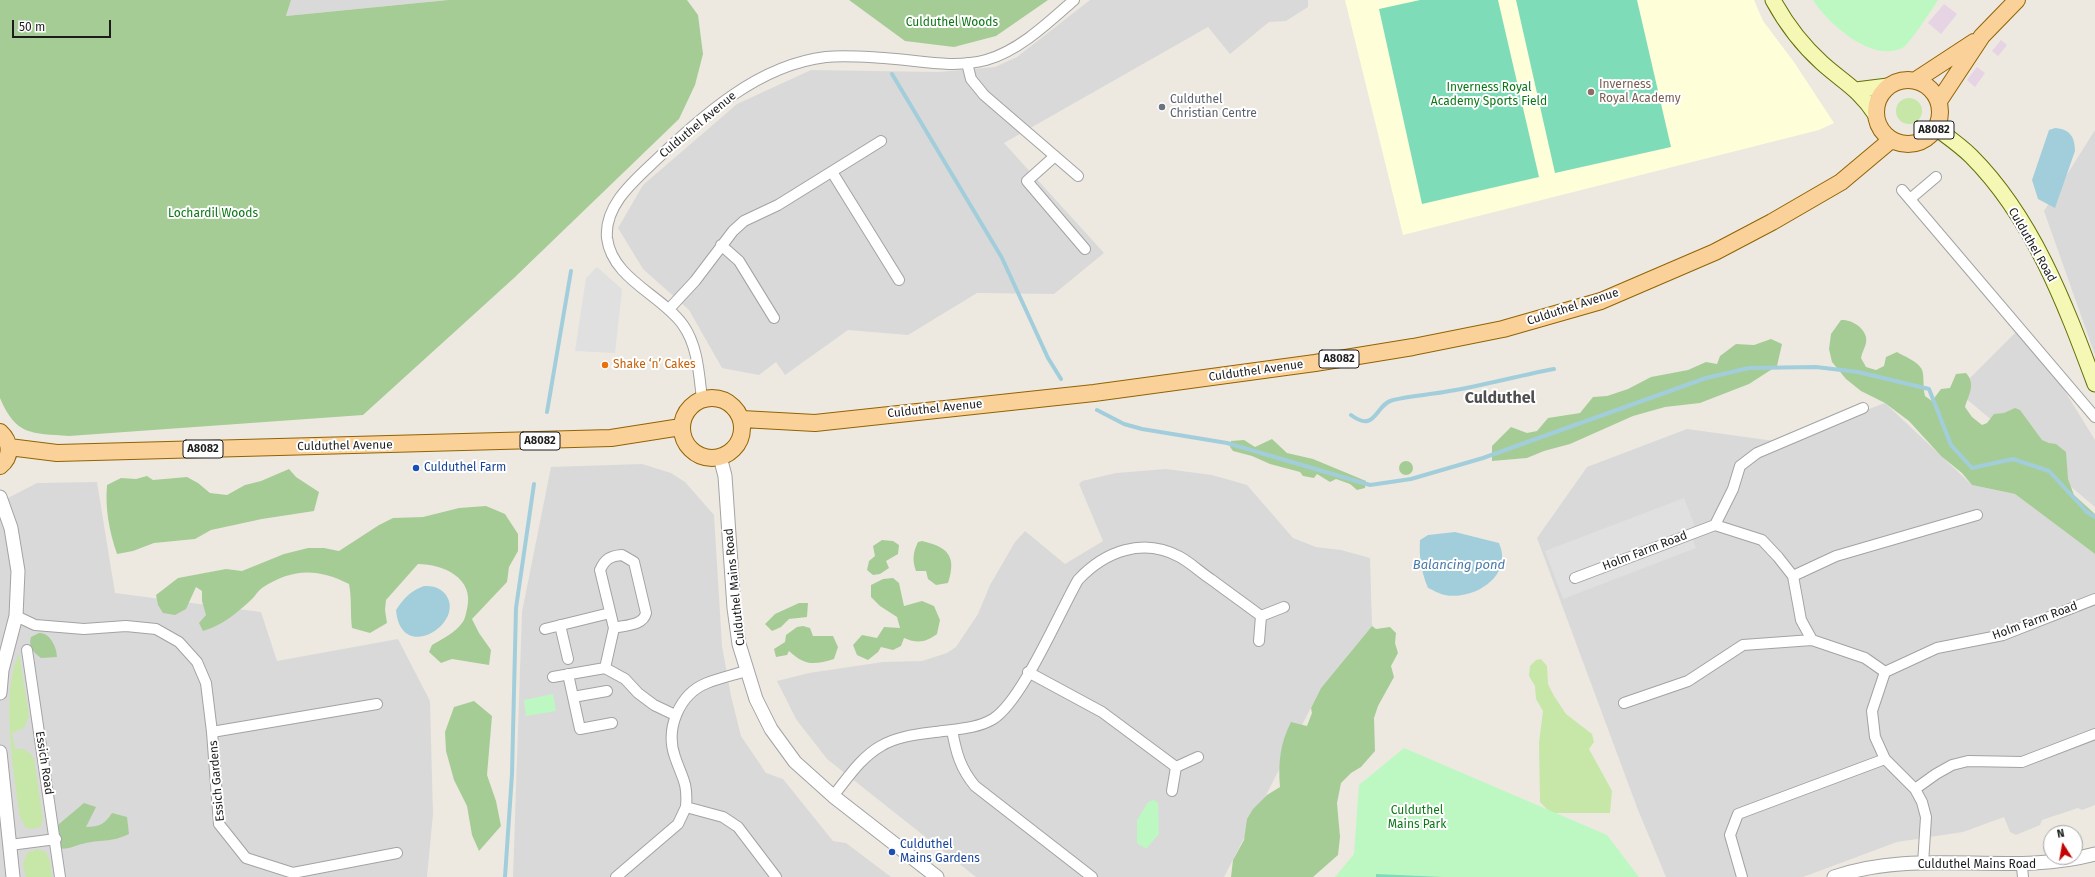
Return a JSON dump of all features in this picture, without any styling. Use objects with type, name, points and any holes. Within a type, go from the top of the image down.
[{"type":"main road","points":[[1773,0],[1793,32],[1806,48],[1864,98],[1875,114],[1880,129],[1891,140]]},
{"type":"main road","points":[[1856,90],[1888,86],[1899,80],[1916,80],[1928,87],[1939,101],[1982,36],[2017,0]]},
{"type":"main road","points":[[1916,80],[1982,36]]},
{"type":"main road","points":[[1875,114],[1877,100],[1888,86]]},
{"type":"main road","name":"A8082","points":[[1891,140],[1898,143],[1914,143],[1929,136],[1936,128],[1939,118],[1939,101]]},
{"type":"main road","name":"Culduthel Road","points":[[1936,128],[1971,156],[1999,189],[2024,226],[2053,280],[2090,357],[2095,384]]},
{"type":"main road","name":"Culduthel Avenue","points":[[742,419],[814,423],[1094,392],[1315,363],[1413,347],[1504,329],[1601,301],[1715,252],[1772,222],[1841,182],[1891,140]]},
{"type":"main road","points":[[712,397],[722,399],[730,403],[738,410],[742,419],[743,429],[741,439],[729,454],[720,458],[711,459],[693,452],[686,445],[682,436],[681,427],[687,410],[702,399],[712,397]]},
{"type":"main road","name":"Culduthel Avenue","points":[[9,447],[57,453],[611,438],[681,427]]},
{"type":"main road","points":[[0,432],[7,441],[9,447],[6,460],[0,466]]},
{"type":"street","name":"Culduthel Avenue","points":[[702,399],[691,340],[684,326],[669,309],[633,279],[618,264],[611,252],[607,238],[608,219],[614,205],[630,186],[689,129],[745,86],[785,67],[804,61],[839,56],[936,63],[967,63],[986,60],[1006,52],[1050,20],[1074,0]]},
{"type":"street","points":[[967,63],[971,79],[984,95],[1078,176]]},
{"type":"street","points":[[669,309],[695,281],[721,245],[744,221],[778,205],[881,141]]},
{"type":"street","points":[[1055,156],[1027,181],[1085,249]]},
{"type":"street","points":[[832,172],[899,280]]},
{"type":"street","points":[[1910,200],[1936,176]]},
{"type":"street","points":[[1902,190],[2095,417]]},
{"type":"street","points":[[721,245],[739,260],[774,318]]},
{"type":"street","points":[[1812,640],[1801,620],[1793,576],[1762,540],[1715,525],[1734,489],[1740,466],[1757,453],[1863,408]]},
{"type":"street","name":"Culduthel Mains Road","points":[[720,458],[726,494],[734,608],[739,644],[746,671],[756,699],[772,729],[795,762],[833,796],[936,877]]},
{"type":"street","points":[[0,496],[11,528],[18,571],[16,616],[2,670],[0,693]]},
{"type":"street","points":[[1793,576],[1836,556],[1977,515]]},
{"type":"street","name":"Holm Farm Road","points":[[1575,578],[1715,525]]},
{"type":"street","points":[[833,796],[861,762],[881,745],[910,736],[975,726],[993,719],[1007,706],[1028,672],[1078,580],[1089,568],[1104,558],[1121,551],[1138,548],[1156,549],[1179,557],[1261,616]]},
{"type":"street","points":[[605,668],[614,628],[600,570],[603,562],[609,558],[622,555],[634,562],[646,613],[645,618],[640,622],[614,628]]},
{"type":"street","name":"Holm Farm Road","points":[[1885,672],[1937,648],[2003,635],[2095,599]]},
{"type":"street","points":[[1261,616],[1284,607]]},
{"type":"street","points":[[544,629],[610,613]]},
{"type":"street","name":"Essich Gardens","points":[[16,616],[35,625],[84,629],[126,626],[156,629],[179,642],[197,662],[206,683],[212,732],[219,824],[246,858],[293,873],[397,853]]},
{"type":"street","points":[[1259,641],[1261,616]]},
{"type":"street","points":[[560,625],[568,658]]},
{"type":"street","points":[[1624,703],[1688,681],[1743,645],[1812,640],[1865,658],[1885,672],[1872,712],[1875,737],[1885,759],[1915,789],[1922,802],[1926,817],[1923,864]]},
{"type":"street","name":"Essich Road","points":[[27,650],[56,839],[60,877]]},
{"type":"street","points":[[553,677],[605,668],[625,679],[638,693],[654,705],[675,715]]},
{"type":"street","points":[[616,877],[678,824],[686,807],[688,790],[683,774],[675,757],[671,740],[675,715],[687,697],[706,683],[746,671]]},
{"type":"street","points":[[1028,672],[1102,712],[1176,767]]},
{"type":"street","points":[[568,674],[580,729],[612,723]]},
{"type":"street","points":[[573,697],[607,691]]},
{"type":"street","name":"Essich Gardens","points":[[212,732],[377,704]]},
{"type":"street","points":[[952,730],[957,757],[964,773],[975,786],[1092,877]]},
{"type":"street","points":[[1915,789],[1936,774],[1952,766],[1968,761],[2022,762],[2095,734]]},
{"type":"street","points":[[0,752],[13,877]]},
{"type":"street","points":[[1176,767],[1198,757]]},
{"type":"street","points":[[1742,877],[1730,835],[1738,814],[1885,759]]},
{"type":"street","points":[[1172,791],[1176,767]]},
{"type":"street","points":[[686,807],[723,817],[738,827],[776,877]]},
{"type":"street","points":[[10,845],[56,839]]},
{"type":"street","name":"Culduthel Mains Road","points":[[1834,877],[1849,872],[1884,865],[1923,864],[2023,872],[2095,854]]},
{"type":"shaded area","points":[[291,0],[448,0],[286,16]]},
{"type":"shaded area","points":[[1090,0],[1308,0],[1308,7],[1286,21],[1269,22],[1230,54],[1208,27],[1004,143],[1104,253],[1054,294],[977,293],[908,335],[848,330],[785,375],[776,362],[759,375],[722,368],[689,310],[643,269],[618,228],[643,185],[737,104],[811,70],[939,72],[995,67],[1017,57]]},
{"type":"shaded area","name":"Inverness Royal Academy Sports Field","points":[[1345,0],[1754,0],[1763,21],[1794,62],[1834,123],[1819,130],[1403,235]]},
{"type":"shaded area","points":[[1944,4],[1957,14],[1941,34],[1928,23]]},
{"type":"shaded area","points":[[2001,40],[2007,45],[1998,56],[1992,51]]},
{"type":"shaded area","points":[[1977,67],[1985,73],[1975,87],[1967,80]]},
{"type":"shaded area","points":[[2095,130],[2095,355],[2044,211]]},
{"type":"shaded area","points":[[597,267],[622,289],[615,353],[575,351],[586,278]]},
{"type":"shaded area","points":[[2016,332],[2058,380],[2095,440],[2095,507],[1957,391]]},
{"type":"shaded area","points":[[1885,403],[1972,485],[2015,494],[2095,554],[2095,805],[2082,810],[2078,808],[2042,820],[2040,825],[2016,835],[2010,832],[2004,817],[1963,832],[1897,842],[1803,877],[1666,877],[1638,810],[1537,538],[1587,467],[1687,429],[1782,442]]},
{"type":"shaded area","points":[[642,464],[671,473],[685,482],[714,515],[722,646],[731,696],[741,736],[766,773],[783,779],[833,841],[846,843],[891,877],[513,877],[522,612],[551,467]]},
{"type":"shaded area","points":[[1166,469],[1212,475],[1247,485],[1293,538],[1316,547],[1341,550],[1370,558],[1372,626],[1321,688],[1224,877],[976,877],[827,759],[796,719],[777,681],[809,673],[883,662],[922,661],[947,653],[956,647],[978,614],[990,585],[1015,542],[1025,531],[1065,564],[1103,541],[1079,484],[1082,481],[1116,473]]},
{"type":"shaded area","points":[[97,482],[115,593],[261,612],[277,661],[398,639],[430,701],[433,814],[427,877],[0,877],[0,502],[37,483]]},
{"type":"shaded area","points":[[1684,498],[1694,524],[1692,537],[1696,548],[1563,599],[1545,551]]},
{"type":"green space","name":"Lochardil Woods","points":[[0,0],[291,0],[286,16],[448,0],[687,0],[698,15],[703,54],[695,85],[679,119],[514,278],[363,415],[69,436],[35,433],[26,430],[12,420],[0,398]]},
{"type":"green space","name":"Culduthel Woods","points":[[849,0],[1048,0],[996,36],[954,47],[905,41]]},
{"type":"green space","points":[[1420,0],[1498,0],[1539,177],[1422,204],[1379,9]]},
{"type":"green space","points":[[1516,0],[1637,0],[1671,147],[1555,173]]},
{"type":"green space","points":[[1813,0],[1938,0],[1907,44],[1904,47],[1892,51],[1879,50],[1866,46],[1852,39],[1829,20]]},
{"type":"green space","points":[[1909,98],[1918,102],[1922,111],[1918,120],[1909,124],[1900,120],[1896,111],[1900,102]]},
{"type":"green space","points":[[1841,320],[1855,323],[1865,334],[1866,343],[1861,358],[1866,367],[1876,370],[1884,366],[1886,357],[1897,352],[1913,361],[1920,367],[1923,374],[1925,396],[1932,401],[1941,389],[1950,388],[1956,374],[1966,373],[1971,381],[1971,389],[1965,407],[1972,417],[1982,425],[1987,423],[1994,414],[2004,413],[2015,408],[2020,410],[2042,440],[2056,444],[2066,452],[2068,479],[2074,495],[2095,514],[2095,554],[2015,494],[1972,485],[1962,473],[1941,456],[1909,421],[1885,403],[1861,391],[1846,379],[1832,362],[1829,349],[1831,334]]},
{"type":"green space","points":[[1771,339],[1782,344],[1777,366],[1749,384],[1700,403],[1665,407],[1633,416],[1570,444],[1544,451],[1527,458],[1492,461],[1492,446],[1511,427],[1527,433],[1537,431],[1548,418],[1580,413],[1593,397],[1607,396],[1628,389],[1651,377],[1688,370],[1706,362],[1717,364],[1720,356],[1736,344],[1754,345]]},
{"type":"green space","points":[[1272,439],[1287,453],[1313,459],[1366,481],[1365,488],[1357,490],[1350,484],[1336,479],[1330,482],[1317,474],[1314,478],[1303,476],[1300,472],[1270,464],[1252,456],[1233,451],[1230,447],[1231,441],[1244,440],[1255,447]]},
{"type":"green space","points":[[1406,461],[1411,463],[1413,468],[1411,473],[1406,475],[1401,473],[1399,468],[1401,463]]},
{"type":"green space","points":[[289,469],[296,477],[319,492],[314,511],[262,519],[211,530],[195,539],[154,543],[133,551],[117,554],[108,520],[107,485],[121,478],[136,479],[147,476],[153,480],[187,477],[198,483],[210,493],[227,495],[245,485],[261,481]]},
{"type":"green space","points":[[486,506],[505,514],[518,534],[518,551],[509,567],[507,582],[472,619],[479,633],[491,650],[489,665],[452,659],[441,663],[429,652],[432,645],[452,633],[463,622],[467,609],[468,598],[462,581],[455,575],[447,570],[428,565],[418,564],[386,600],[385,610],[387,623],[370,633],[352,628],[349,584],[327,575],[316,573],[305,572],[273,581],[261,589],[241,609],[229,618],[203,631],[199,623],[206,615],[202,601],[202,591],[196,587],[186,609],[175,615],[163,613],[158,605],[156,595],[178,578],[226,569],[242,571],[284,554],[308,548],[324,548],[339,551],[379,525],[393,518],[423,517],[459,508]]},
{"type":"green space","points":[[882,540],[893,541],[899,545],[898,554],[886,561],[889,568],[880,574],[873,575],[867,570],[869,561],[875,556],[873,546]]},
{"type":"green space","points":[[922,541],[938,546],[948,554],[951,559],[951,574],[948,583],[936,585],[928,579],[926,571],[916,571],[914,553],[918,542]]},
{"type":"green space","points":[[893,578],[899,583],[904,606],[922,601],[934,606],[940,620],[937,634],[922,641],[914,641],[904,638],[901,646],[893,650],[881,647],[878,652],[868,660],[857,655],[853,645],[862,635],[877,638],[884,627],[900,628],[897,617],[880,606],[871,597],[871,585],[883,579]]},
{"type":"green space","points":[[799,603],[808,603],[807,617],[789,619],[781,627],[772,631],[765,624],[775,614]]},
{"type":"green space","points":[[803,626],[810,628],[813,636],[833,636],[838,647],[834,659],[810,663],[805,662],[789,651],[787,655],[776,657],[774,649],[785,642],[786,635],[797,627]]},
{"type":"green space","points":[[1372,626],[1376,629],[1390,627],[1396,633],[1395,643],[1398,653],[1391,666],[1394,677],[1378,706],[1374,718],[1375,751],[1361,767],[1351,773],[1341,783],[1337,803],[1340,837],[1338,855],[1313,877],[1231,877],[1233,860],[1244,840],[1247,819],[1253,809],[1267,795],[1280,787],[1279,770],[1282,746],[1291,722],[1307,726],[1312,713],[1311,708],[1321,688]]},
{"type":"green space","points":[[39,633],[43,633],[50,638],[56,649],[57,657],[41,658],[34,651],[30,644],[31,637]]},
{"type":"green space","points":[[19,654],[29,716],[24,728],[12,733],[15,749],[24,749],[31,754],[34,759],[43,820],[40,827],[31,829],[26,828],[20,817],[10,734],[10,689],[13,670]]},
{"type":"green space","points":[[1541,659],[1547,666],[1548,684],[1566,714],[1592,734],[1594,742],[1589,749],[1612,791],[1610,813],[1551,813],[1540,802],[1539,743],[1543,711],[1536,699],[1535,686],[1529,676],[1530,666],[1536,660]]},
{"type":"green space","points":[[553,694],[556,711],[526,716],[524,700]]},
{"type":"green space","points":[[474,701],[492,716],[487,775],[496,801],[501,826],[479,851],[472,835],[467,806],[454,780],[446,751],[445,732],[454,707]]},
{"type":"green space","name":"Culduthel Mains Park","points":[[1404,748],[1607,835],[1639,877],[1335,877],[1354,854],[1359,785]]},
{"type":"green space","points":[[1154,800],[1158,803],[1159,834],[1146,849],[1137,843],[1137,820],[1148,802]]},
{"type":"green space","points":[[84,803],[96,807],[86,827],[101,824],[107,820],[112,813],[127,817],[129,834],[117,839],[61,849],[57,848],[52,834],[59,824]]},
{"type":"green space","points":[[37,849],[46,852],[50,861],[52,877],[26,877],[23,864],[27,853]]},
{"type":"green space","points":[[1376,874],[1443,877],[1376,877]]},
{"type":"water","points":[[2055,128],[2064,130],[2071,135],[2074,142],[2075,151],[2055,208],[2038,199],[2032,180],[2049,130]]},
{"type":"water","name":"Balancing pond","points":[[1455,532],[1499,543],[1502,554],[1498,573],[1492,581],[1474,592],[1454,596],[1438,593],[1428,588],[1420,559],[1420,540],[1428,535]]},
{"type":"water","points":[[424,586],[430,586],[441,590],[446,595],[450,606],[447,617],[440,627],[430,634],[419,637],[409,635],[400,626],[396,610],[408,595]]},
{"type":"waterway","points":[[892,74],[1002,258],[1048,358],[1061,379]]},
{"type":"waterway","points":[[547,412],[571,271]]},
{"type":"waterway","points":[[1097,410],[1124,424],[1142,429],[1227,443],[1370,485],[1411,479],[1483,458],[1706,378],[1749,368],[1816,367],[1858,372],[1929,389],[1951,445],[1972,468],[2013,459],[2049,471],[2087,512],[2095,517]]},
{"type":"waterway","points":[[1351,415],[1359,420],[1371,420],[1382,407],[1393,400],[1458,390],[1554,369]]},
{"type":"waterway","points":[[505,877],[512,774],[516,608],[534,484]]},
{"type":"place","name":"Inverness Royal Academy","points":[[1591,92]]},
{"type":"place","name":"Culduthel Christian Centre","points":[[1162,107]]},
{"type":"place","name":"Shake ‘n’ Cakes","points":[[605,365]]},
{"type":"place","name":"Culduthel Farm","points":[[416,468]]},
{"type":"place","name":"Culduthel Mains Gardens","points":[[892,852]]},
{"type":"district","name":"Culduthel","points":[[1500,399]]}]
